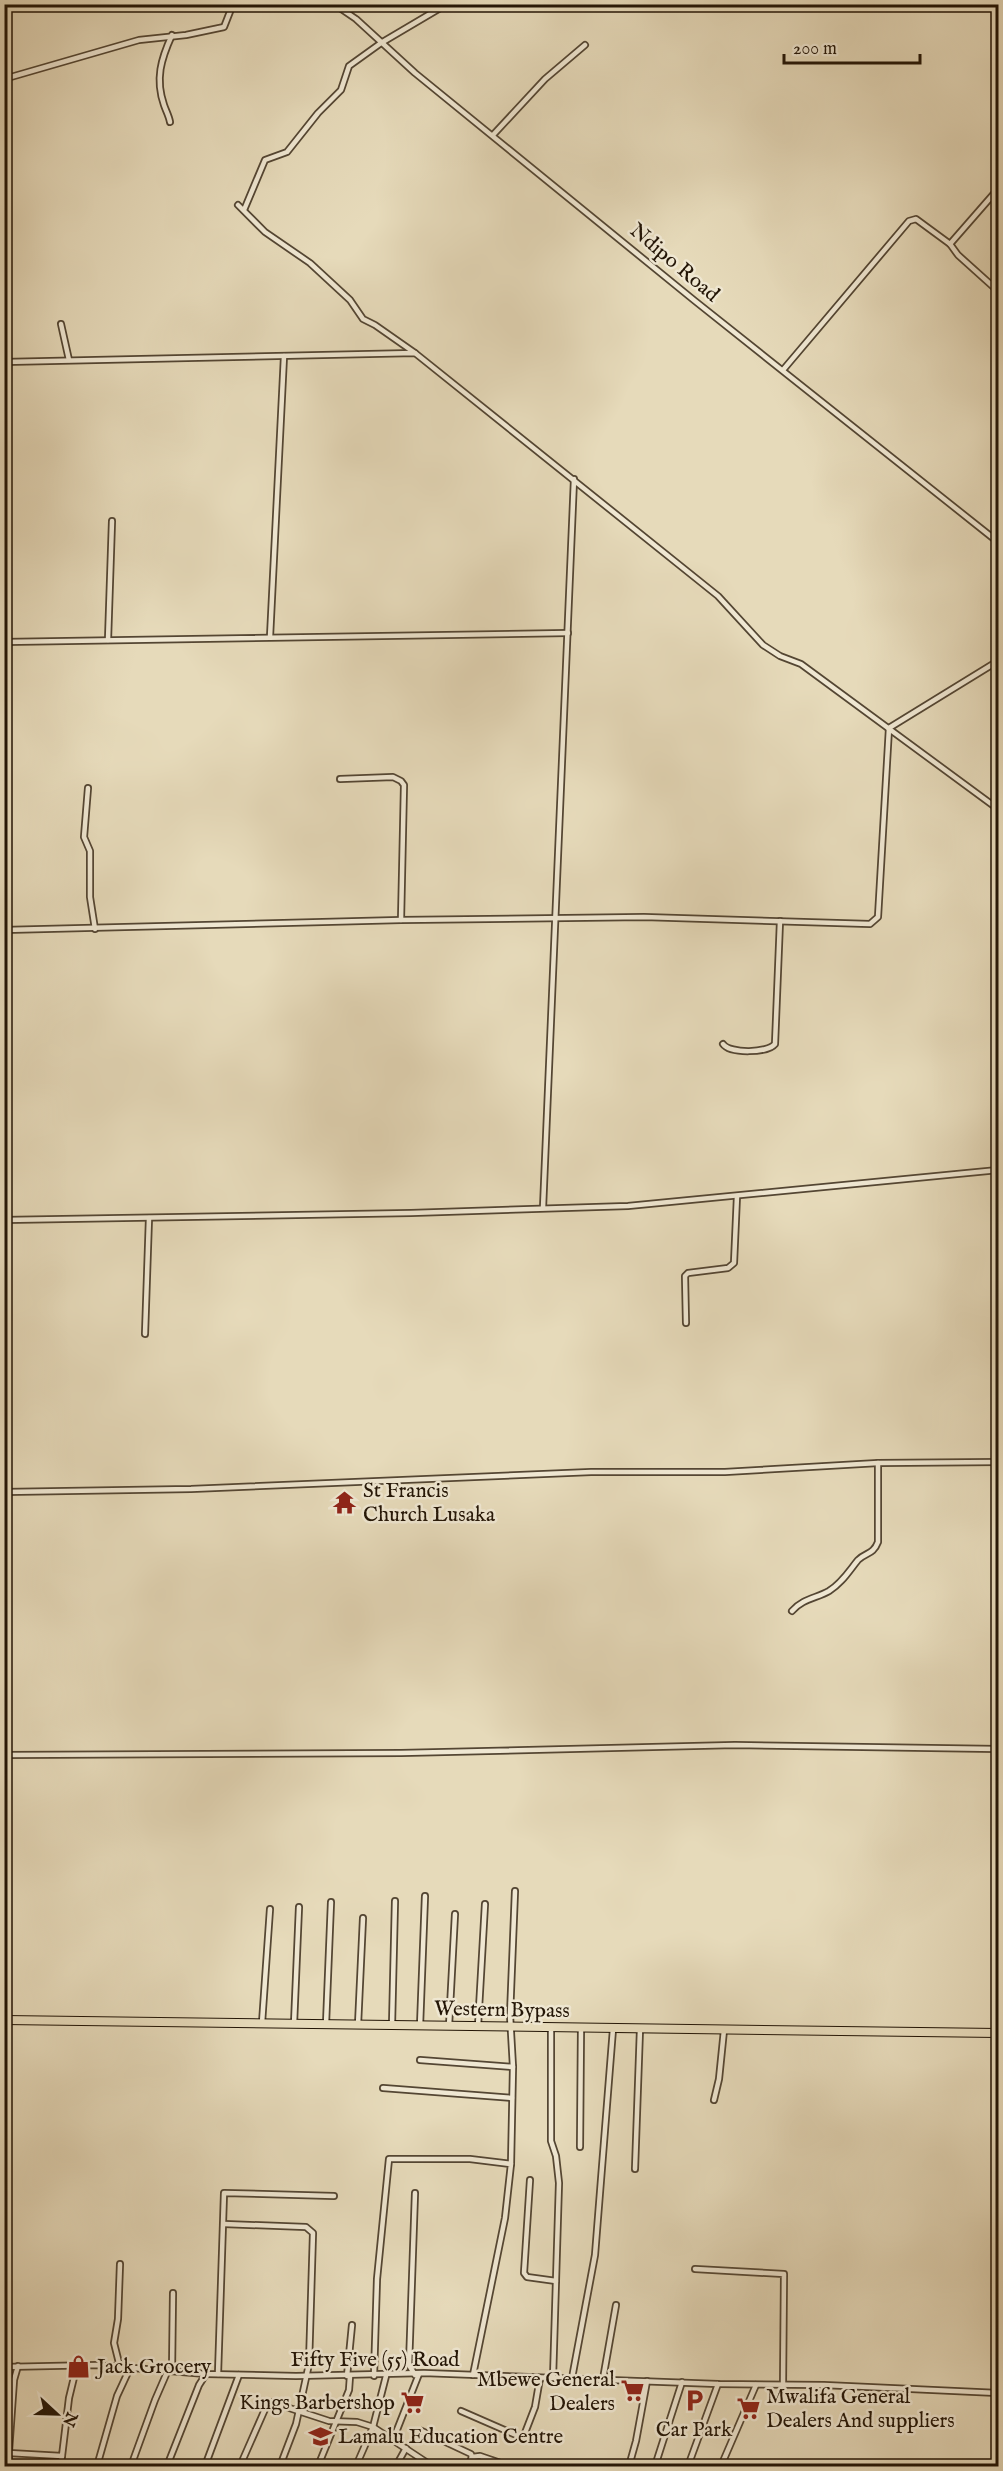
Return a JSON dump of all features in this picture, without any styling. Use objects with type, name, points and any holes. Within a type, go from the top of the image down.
[{"type":"main road","name":"Western Bypass","points":[[4,2020],[999,2033]]},
{"type":"street","points":[[4,79],[139,40],[186,35],[224,27],[233,4]]},
{"type":"street","name":"Ndipo Road","points":[[333,4],[356,19],[381,43],[694,301],[999,542]]},
{"type":"street","points":[[244,210],[265,160],[287,152],[318,113],[341,90],[349,66],[381,43],[447,4]]},
{"type":"street","points":[[170,123],[163,104],[159,76],[162,57],[172,35]]},
{"type":"street","points":[[493,135],[545,80],[576,50],[585,45]]},
{"type":"street","points":[[950,244],[999,189]]},
{"type":"street","points":[[238,205],[265,232],[310,263],[350,300],[363,319],[415,353],[718,596],[763,645],[780,656],[801,664],[999,809]]},
{"type":"street","points":[[783,370],[909,221],[916,219],[922,221],[950,244],[958,255],[999,291]]},
{"type":"street","points":[[61,324],[69,360]]},
{"type":"street","points":[[4,362],[415,353]]},
{"type":"street","points":[[270,637],[284,356]]},
{"type":"street","points":[[543,1208],[574,479]]},
{"type":"street","points":[[108,640],[112,521]]},
{"type":"street","points":[[4,642],[270,637],[378,638],[568,633]]},
{"type":"street","points":[[889,728],[999,661]]},
{"type":"street","points":[[4,930],[401,920],[668,917],[870,924],[876,920],[889,728]]},
{"type":"street","points":[[340,779],[393,777],[401,780],[404,785],[401,920]]},
{"type":"street","points":[[88,788],[84,837],[90,851],[90,897],[95,929]]},
{"type":"street","points":[[723,1044],[732,1050],[767,1050],[775,1044],[780,921]]},
{"type":"street","points":[[4,1221],[628,1206],[999,1170]]},
{"type":"street","points":[[686,1323],[686,1276],[688,1273],[729,1269],[734,1263],[737,1196]]},
{"type":"street","points":[[145,1334],[149,1218]]},
{"type":"street","points":[[7,1438],[5,1492],[191,1489],[591,1472],[724,1472],[878,1463],[999,1462]]},
{"type":"street","points":[[792,1611],[797,1605],[834,1588],[859,1560],[874,1550],[878,1542],[878,1463]]},
{"type":"street","points":[[4,1755],[447,1753],[735,1745],[999,1749]]},
{"type":"street","points":[[473,2375],[505,2218],[510,2164],[513,2067],[510,2027],[515,1891]]},
{"type":"street","points":[[420,2026],[425,1896]]},
{"type":"street","points":[[392,2025],[395,1901]]},
{"type":"street","points":[[326,2024],[331,1902]]},
{"type":"street","points":[[478,2026],[485,1904]]},
{"type":"street","points":[[294,2024],[298,1907]]},
{"type":"street","points":[[262,2023],[270,1909]]},
{"type":"street","points":[[449,2026],[455,1914]]},
{"type":"street","points":[[358,2025],[363,1918]]},
{"type":"street","points":[[551,2027],[551,2141],[556,2156],[559,2183],[553,2378]]},
{"type":"street","points":[[580,2146],[581,2028]]},
{"type":"street","points":[[572,2378],[595,2255],[613,2029]]},
{"type":"street","points":[[635,2169],[640,2029]]},
{"type":"street","points":[[714,2100],[719,2079],[724,2030]]},
{"type":"street","points":[[420,2060],[513,2067]]},
{"type":"street","points":[[382,2088],[512,2098]]},
{"type":"street","points":[[374,2376],[377,2279],[388,2159],[454,2158],[510,2164]]},
{"type":"street","points":[[530,2180],[524,2245],[524,2273],[527,2277],[556,2281]]},
{"type":"street","points":[[218,2374],[225,2193],[334,2196]]},
{"type":"street","points":[[393,2440],[417,2374],[409,2365],[415,2193]]},
{"type":"street","points":[[224,2224],[306,2228],[312,2231],[311,2345],[299,2410],[280,2466]]},
{"type":"street","points":[[120,2264],[118,2319],[114,2343],[120,2367]]},
{"type":"street","points":[[695,2269],[784,2274],[783,2385]]},
{"type":"street","points":[[131,2466],[154,2400],[170,2370],[173,2293]]},
{"type":"street","points":[[603,2379],[616,2305]]},
{"type":"street","points":[[318,2466],[349,2390],[352,2325]]},
{"type":"street","points":[[60,2466],[69,2398],[77,2365]]},
{"type":"street","name":"Fifty Five (55) Road","points":[[4,2367],[77,2365],[239,2375],[473,2375],[999,2393]]},
{"type":"street","points":[[8,2466],[14,2380],[18,2366]]},
{"type":"street","points":[[97,2466],[117,2396],[130,2368]]},
{"type":"street","points":[[167,2466],[199,2385],[206,2374]]},
{"type":"street","points":[[205,2466],[239,2375]]},
{"type":"street","points":[[356,2466],[373,2427],[386,2376]]},
{"type":"street","points":[[460,2411],[524,2438],[536,2407],[540,2378]]},
{"type":"street","points":[[629,2466],[647,2381]]},
{"type":"street","points":[[656,2466],[682,2382]]},
{"type":"street","points":[[688,2466],[718,2384]]},
{"type":"street","points":[[722,2466],[756,2385]]},
{"type":"street","points":[[240,2466],[268,2403],[276,2402],[321,2418],[357,2422],[373,2427],[432,2466]]},
{"type":"street","points":[[422,2431],[471,2454],[472,2457]]},
{"type":"street","points":[[396,2466],[406,2448]]},
{"type":"street","points":[[9,2452],[62,2456]]},
{"type":"street","points":[[472,2457],[480,2456],[509,2466]]},
{"type":"street","points":[[468,2466],[472,2457]]},
{"type":"place","name":"St Francis Church Lusaka","points":[[345,1502]]},
{"type":"place","name":"Jack Grocery","points":[[79,2366]]},
{"type":"place","name":"Mbewe General Dealers","points":[[633,2391]]},
{"type":"place","name":"Car Park","points":[[694,2401]]},
{"type":"place","name":"Kings Barbershop","points":[[413,2402]]},
{"type":"place","name":"Mwalifa General Dealers And suppliers","points":[[748,2408]]},
{"type":"place","name":"Lamalu Education Centre","points":[[320,2436]]}]
